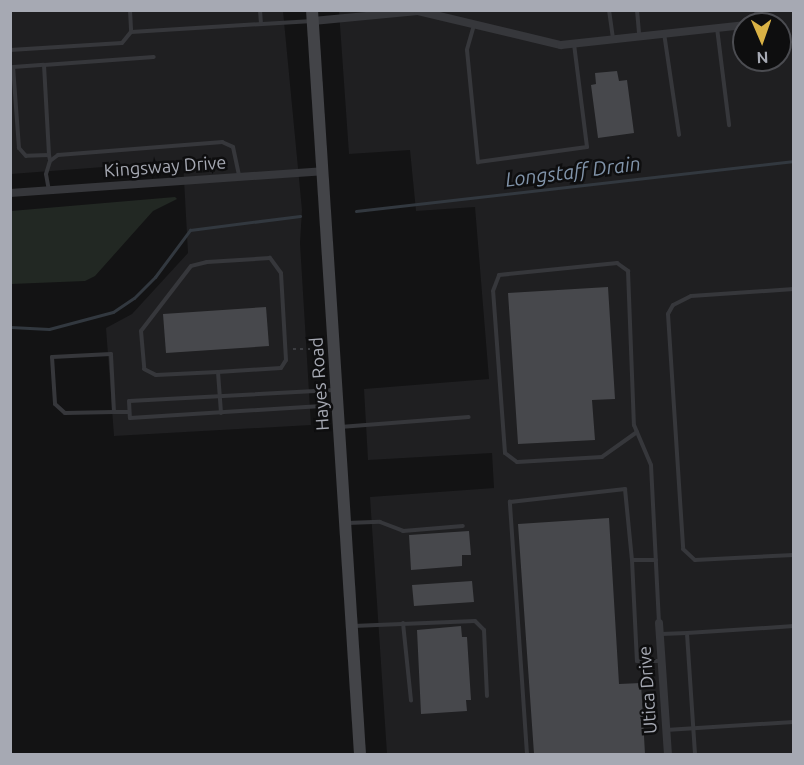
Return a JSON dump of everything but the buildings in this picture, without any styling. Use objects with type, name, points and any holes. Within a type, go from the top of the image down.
[{"type":"main road","name":"Hayes Road","points":[[312,16],[360,754]]},
{"type":"street","points":[[312,16],[418,11],[532,40],[578,42],[732,25]]},
{"type":"street","name":"Kingsway Drive","points":[[10,193],[322,171]]},
{"type":"street","name":"Utica Drive","points":[[659,622],[668,754]]},
{"type":"lane","points":[[10,50],[122,43],[131,32],[130,10]]},
{"type":"lane","points":[[260,10],[261,23]]},
{"type":"lane","points":[[609,10],[613,38]]},
{"type":"lane","points":[[637,10],[639,35]]},
{"type":"lane","points":[[131,32],[261,23],[312,16]]},
{"type":"lane","points":[[474,24],[467,50],[478,162],[587,147],[578,42]]},
{"type":"lane","points":[[717,27],[729,125]]},
{"type":"lane","points":[[664,32],[679,135]]},
{"type":"lane","points":[[49,155],[26,156],[19,148],[13,67],[154,57]]},
{"type":"lane","points":[[44,65],[50,161],[49,191]]},
{"type":"lane","points":[[50,161],[58,155],[222,142],[233,147],[239,177]]},
{"type":"lane","points":[[270,258],[282,273],[286,350],[281,368],[218,372],[156,375],[144,369],[141,331],[191,266],[207,262],[270,258]]},
{"type":"lane","points":[[637,432],[602,457],[517,462],[505,453],[493,291],[499,275],[617,263],[628,271],[637,432],[651,465],[659,622]]},
{"type":"lane","points":[[794,289],[691,296],[673,305],[668,314],[683,549],[695,560],[794,555]]},
{"type":"lane","points":[[114,412],[111,354],[52,357],[55,404],[64,413],[129,412]]},
{"type":"lane","points":[[218,372],[221,413]]},
{"type":"lane","points":[[338,390],[129,401],[129,412],[130,418],[338,405]]},
{"type":"lane","points":[[339,427],[469,417]]},
{"type":"lane","points":[[527,754],[510,502],[625,489],[632,560],[637,661],[661,661]]},
{"type":"lane","points":[[346,523],[380,522],[403,531],[463,526]]},
{"type":"lane","points":[[632,560],[656,560]]},
{"type":"lane","points":[[352,626],[475,621],[484,630],[487,696]]},
{"type":"lane","points":[[403,623],[411,701]]},
{"type":"lane","points":[[660,634],[794,626]]},
{"type":"lane","points":[[687,633],[695,754]]},
{"type":"lane","points":[[666,730],[794,722]]},
{"type":"path","points":[[286,350],[310,349]]},
{"type":"shaded area","points":[[11,11],[283,11],[302,210],[300,243],[311,425],[114,436],[106,328],[132,314],[188,253],[183,161],[11,174]]},
{"type":"shaded area","points":[[339,11],[793,11],[793,754],[387,754],[370,497],[494,488],[492,453],[368,460],[364,389],[489,379],[475,207],[416,211],[410,150],[349,154]]},
{"type":"shaded area","points":[[175,197],[177,199],[153,211],[95,276],[85,281],[11,284],[11,211]]},
{"type":"waterway","name":"Longstaff Drain","points":[[356,211],[794,161]]},
{"type":"waterway","name":"Longstaff Drain","points":[[10,327],[49,329],[113,312],[134,298],[155,277],[190,230],[300,216]]}]
